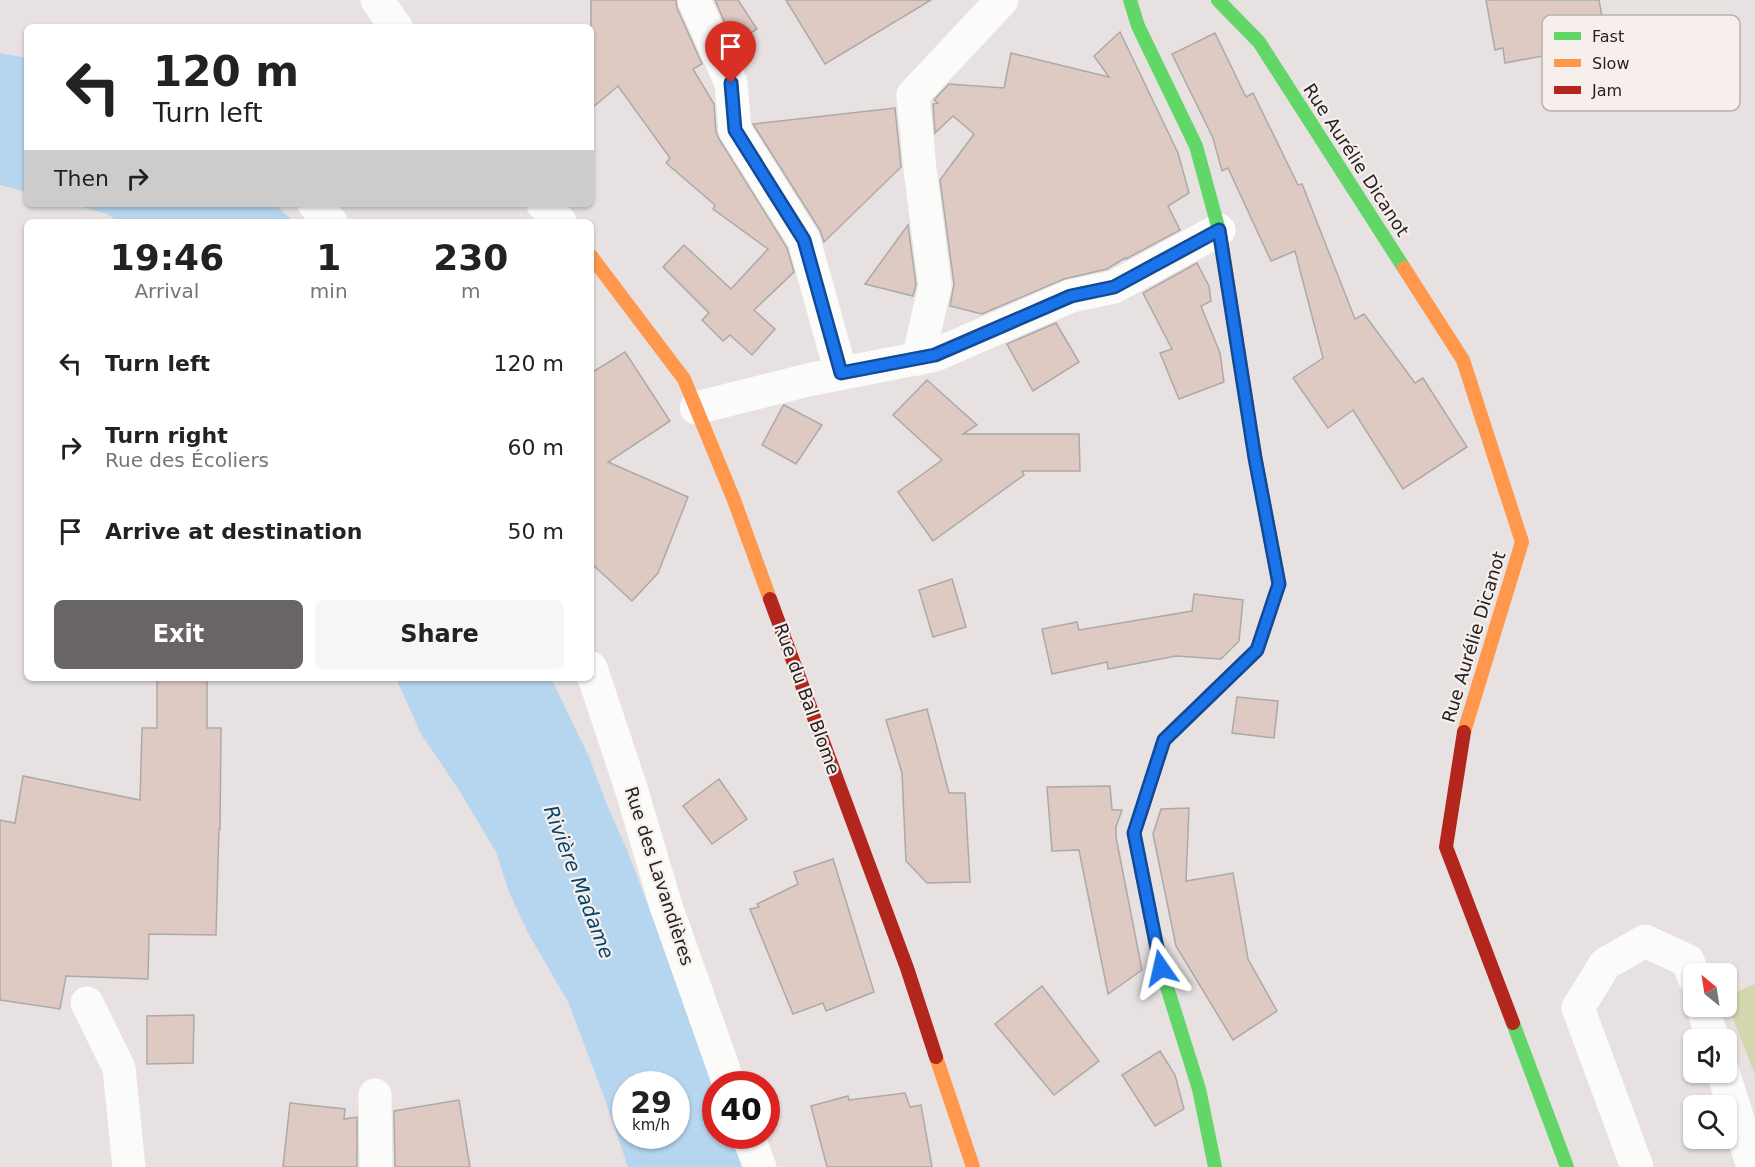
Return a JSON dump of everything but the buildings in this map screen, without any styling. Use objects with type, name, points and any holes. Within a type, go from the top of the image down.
[{"type":"street","points":[[376,0],[394,24]]},
{"type":"street","points":[[694,0],[731,83],[735,130],[804,240],[841,373]]},
{"type":"street","points":[[918,359],[935,286],[913,95],[1002,0]]},
{"type":"street","points":[[1130,0],[1138,26],[1196,146],[1219,230],[1255,458],[1279,584],[1257,650],[1164,740],[1134,833],[1161,968],[1199,1089],[1215,1167]]},
{"type":"street","name":"Rue Aurélie Dicanot","points":[[1218,0],[1259,42],[1463,360],[1522,542],[1465,724],[1446,847],[1568,1167]]},
{"type":"street","points":[[317,207],[328,219]]},
{"type":"street","points":[[546,207],[557,219]]},
{"type":"street","points":[[696,408],[841,373],[935,355],[1071,296],[1114,287],[1219,230]]},
{"type":"street","name":"Rue du Bal Blome","points":[[594,260],[684,379],[734,500],[907,968],[973,1167]]},
{"type":"street","name":"Rue des Lavandières","points":[[594,677],[630,785],[666,906],[724,1071]]},
{"type":"street","points":[[1637,1167],[1578,1008],[1605,964],[1645,940],[1689,963]]},
{"type":"street","points":[[87,1003],[119,1068],[129,1167]]},
{"type":"street","points":[[1726,1083],[1753,1167]]},
{"type":"street","points":[[375,1095],[376,1167]]},
{"type":"street","points":[[753,1149],[760,1167]]},
{"type":"green space","points":[[1755,984],[1755,1075],[1732,1017],[1737,1017],[1737,992]]},
{"type":"water","points":[[0,53],[24,57],[24,191],[0,185]]},
{"type":"water","points":[[82,207],[278,207],[291,219],[114,219],[107,214]]},
{"type":"water","name":"Rivière Madame","points":[[397,681],[552,681],[589,757],[627,850],[711,1071],[702,1071],[702,1149],[742,1149],[748,1167],[628,1167],[622,1149],[690,1149],[690,1071],[612,1071],[612,1120],[568,1002],[527,931],[509,892],[496,852],[459,790],[421,734]]},
{"type":"traffic: fast","points":[[1130,0],[1138,26],[1196,146],[1220,234]]},
{"type":"traffic: fast","points":[[1218,0],[1259,42],[1404,268]]},
{"type":"traffic: fast","points":[[1140,816],[1134,833],[1161,968],[1199,1089],[1215,1167]]},
{"type":"traffic: fast","points":[[1513,1023],[1567,1167]]},
{"type":"traffic: slow","points":[[1220,234],[1256,462]]},
{"type":"traffic: slow","points":[[594,260],[684,379],[734,500],[770,599]]},
{"type":"traffic: slow","points":[[1404,268],[1463,360],[1522,542],[1464,732]]},
{"type":"traffic: slow","points":[[936,1057],[973,1167]]},
{"type":"traffic: jam","points":[[1140,816],[1164,740],[1257,650],[1279,584],[1256,462]]},
{"type":"traffic: jam","points":[[770,599],[907,968],[936,1057]]},
{"type":"traffic: jam","points":[[1464,732],[1446,847],[1513,1023]]},
{"type":"route","points":[[731,83],[735,130],[804,240],[841,373],[935,355],[1071,296],[1114,287],[1219,230],[1255,458],[1279,584],[1257,650],[1164,740],[1134,833],[1161,968]]}]
